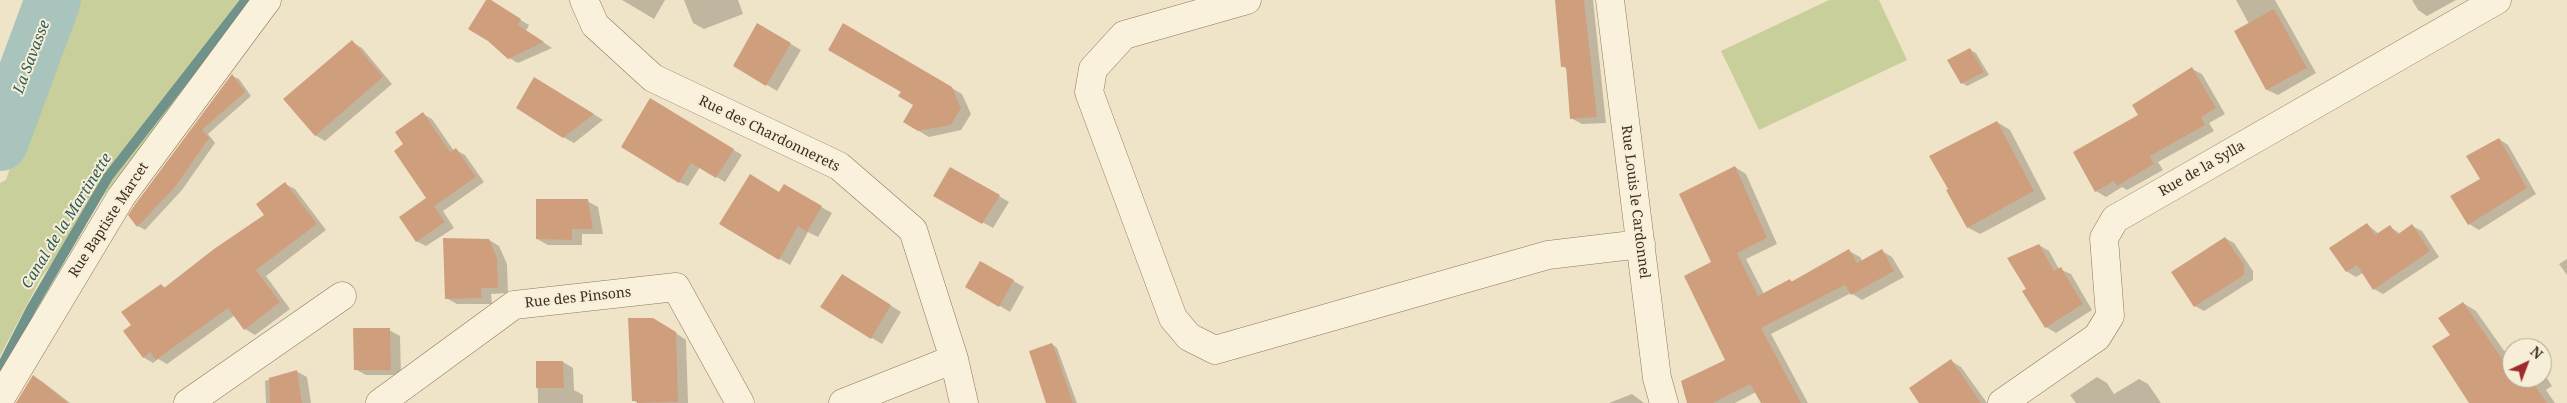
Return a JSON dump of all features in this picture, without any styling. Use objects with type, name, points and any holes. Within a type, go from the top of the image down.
[{"type":"street","name":"Rue Baptiste Marcet","points":[[0,399],[121,196],[266,0]]},
{"type":"street","name":"Rue des Chardonnerets","points":[[584,0],[595,25],[653,78],[839,166],[913,230],[954,359],[964,403]]},
{"type":"street","points":[[1247,0],[1124,35],[1093,69],[1089,92],[1173,318],[1189,337],[1215,350],[1548,254],[1641,244]]},
{"type":"street","name":"Rue Louis le Cardonnel","points":[[1610,0],[1657,378],[1664,403]]},
{"type":"street","name":"Rue de la Sylla","points":[[2002,403],[2097,337],[2110,316],[2104,238],[2115,219],[2497,0]]},
{"type":"street","name":"Rue des Pinsons","points":[[380,403],[514,305],[676,287],[740,403]]},
{"type":"street","points":[[188,403],[342,296]]},
{"type":"street","points":[[843,403],[954,359]]},
{"type":"green space","points":[[64,0],[252,0],[41,278],[0,356],[0,183],[6,180]]},
{"type":"green space","points":[[1829,0],[1879,0],[1907,60],[1759,130],[1721,51]]},
{"type":"building","points":[[486,0],[491,0],[521,19],[518,25],[544,42],[508,59],[488,41],[468,29]]},
{"type":"building","points":[[1555,0],[1584,0],[1597,117],[1570,119],[1566,66],[1561,67]]},
{"type":"building","points":[[2274,9],[2307,68],[2266,90],[2234,31]]},
{"type":"building","points":[[757,23],[791,43],[766,86],[733,66]]},
{"type":"building","points":[[843,23],[952,87],[961,108],[951,125],[918,131],[903,122],[913,105],[898,96],[901,92],[828,50]]},
{"type":"building","points":[[352,40],[383,77],[315,136],[283,99]]},
{"type":"building","points":[[1970,48],[1984,72],[1961,84],[1947,60]]},
{"type":"building","points":[[2192,67],[2216,108],[2201,117],[2205,125],[2150,156],[2154,164],[2117,186],[2114,181],[2095,192],[2073,152],[2138,115],[2132,105]]},
{"type":"building","points":[[232,74],[245,92],[202,130],[209,138],[175,187],[137,227],[128,215]]},
{"type":"building","points":[[534,77],[594,114],[563,138],[516,108]]},
{"type":"building","points":[[650,98],[734,149],[716,178],[691,163],[679,183],[621,147]]},
{"type":"building","points":[[423,112],[450,152],[456,148],[476,177],[434,206],[445,222],[416,242],[399,217],[426,198],[394,151],[403,144],[395,132]]},
{"type":"building","points":[[1997,121],[2034,191],[1967,228],[1929,156]]},
{"type":"building","points":[[2499,138],[2527,188],[2468,225],[2450,196],[2480,179],[2466,156]]},
{"type":"building","points":[[1735,166],[1767,238],[1737,253],[1758,296],[1790,279],[1791,282],[1849,249],[1857,263],[1882,249],[1894,271],[1851,295],[1845,285],[1761,328],[1801,403],[1761,403],[1750,384],[1713,403],[1687,403],[1681,381],[1725,360],[1684,276],[1711,262],[1679,194]]},
{"type":"building","points":[[950,167],[1000,195],[982,224],[933,196]]},
{"type":"building","points":[[750,174],[779,192],[784,184],[822,206],[807,232],[798,226],[779,260],[719,224]]},
{"type":"building","points":[[285,182],[317,224],[256,270],[280,302],[244,330],[228,308],[156,360],[150,352],[143,358],[123,331],[131,325],[121,312],[161,284],[164,288],[214,249],[264,215],[256,204]]},
{"type":"building","points":[[536,199],[588,199],[593,229],[572,229],[572,240],[536,239]]},
{"type":"building","points":[[2367,223],[2375,235],[2390,225],[2397,235],[2412,224],[2430,251],[2373,290],[2357,265],[2346,272],[2329,248]]},
{"type":"building","points":[[2225,237],[2244,265],[2244,275],[2194,307],[2171,272]]},
{"type":"building","points":[[443,238],[489,239],[497,258],[498,288],[481,288],[482,298],[445,299]]},
{"type":"building","points":[[2039,244],[2054,271],[2061,267],[2083,304],[2045,328],[2022,291],[2026,289],[2007,258]]},
{"type":"building","points":[[980,261],[1014,280],[999,307],[965,287]]},
{"type":"building","points":[[842,274],[891,305],[871,339],[820,307]]},
{"type":"building","points":[[2463,302],[2502,359],[2502,388],[2537,388],[2547,403],[2469,403],[2432,346],[2450,335],[2438,318]]},
{"type":"building","points":[[628,318],[653,318],[676,332],[678,402],[637,403],[637,401],[632,401]]},
{"type":"building","points":[[353,328],[390,328],[391,370],[354,370]]},
{"type":"building","points":[[1052,343],[1073,403],[1046,403],[1029,351]]},
{"type":"building","points":[[1951,359],[1981,403],[1919,403],[1909,388]]},
{"type":"building","points":[[536,361],[563,361],[564,388],[536,388]]},
{"type":"building","points":[[297,370],[302,403],[270,403],[269,378]]},
{"type":"building","points":[[33,375],[68,403],[16,403]]},
{"type":"waterway","name":"La Savasse","points":[[0,143],[53,0]]},
{"type":"waterway","name":"Canal de la Martinette","points":[[0,370],[31,309],[108,177],[246,0]]}]
